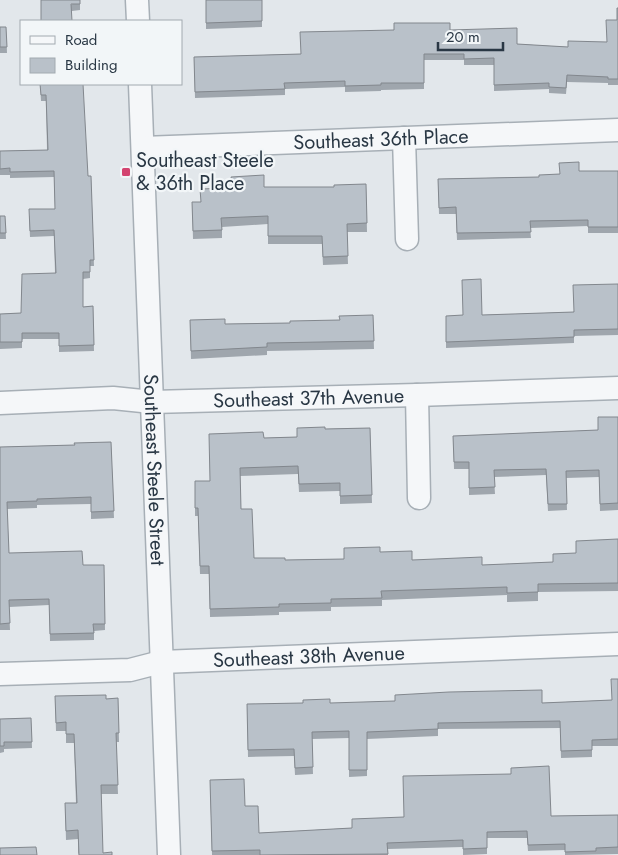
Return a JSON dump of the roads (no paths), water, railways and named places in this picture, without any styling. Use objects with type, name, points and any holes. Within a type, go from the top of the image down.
[{"type":"street","points":[[138,0],[138,20]]},
{"type":"street","name":"Southeast Steele Street","points":[[140,85],[169,855]]},
{"type":"street","name":"Southeast 36th Place","points":[[143,148],[618,130]]},
{"type":"street","points":[[404,138],[407,239]]},
{"type":"street","name":"Southeast 37th Avenue","points":[[0,403],[113,398],[152,402],[618,388]]},
{"type":"street","points":[[417,395],[419,498]]},
{"type":"street","name":"Southeast 38th Avenue","points":[[0,674],[130,670],[161,662],[618,644]]},
{"type":"place","name":"Southeast Steele & 36th Place","points":[[126,172]]}]
